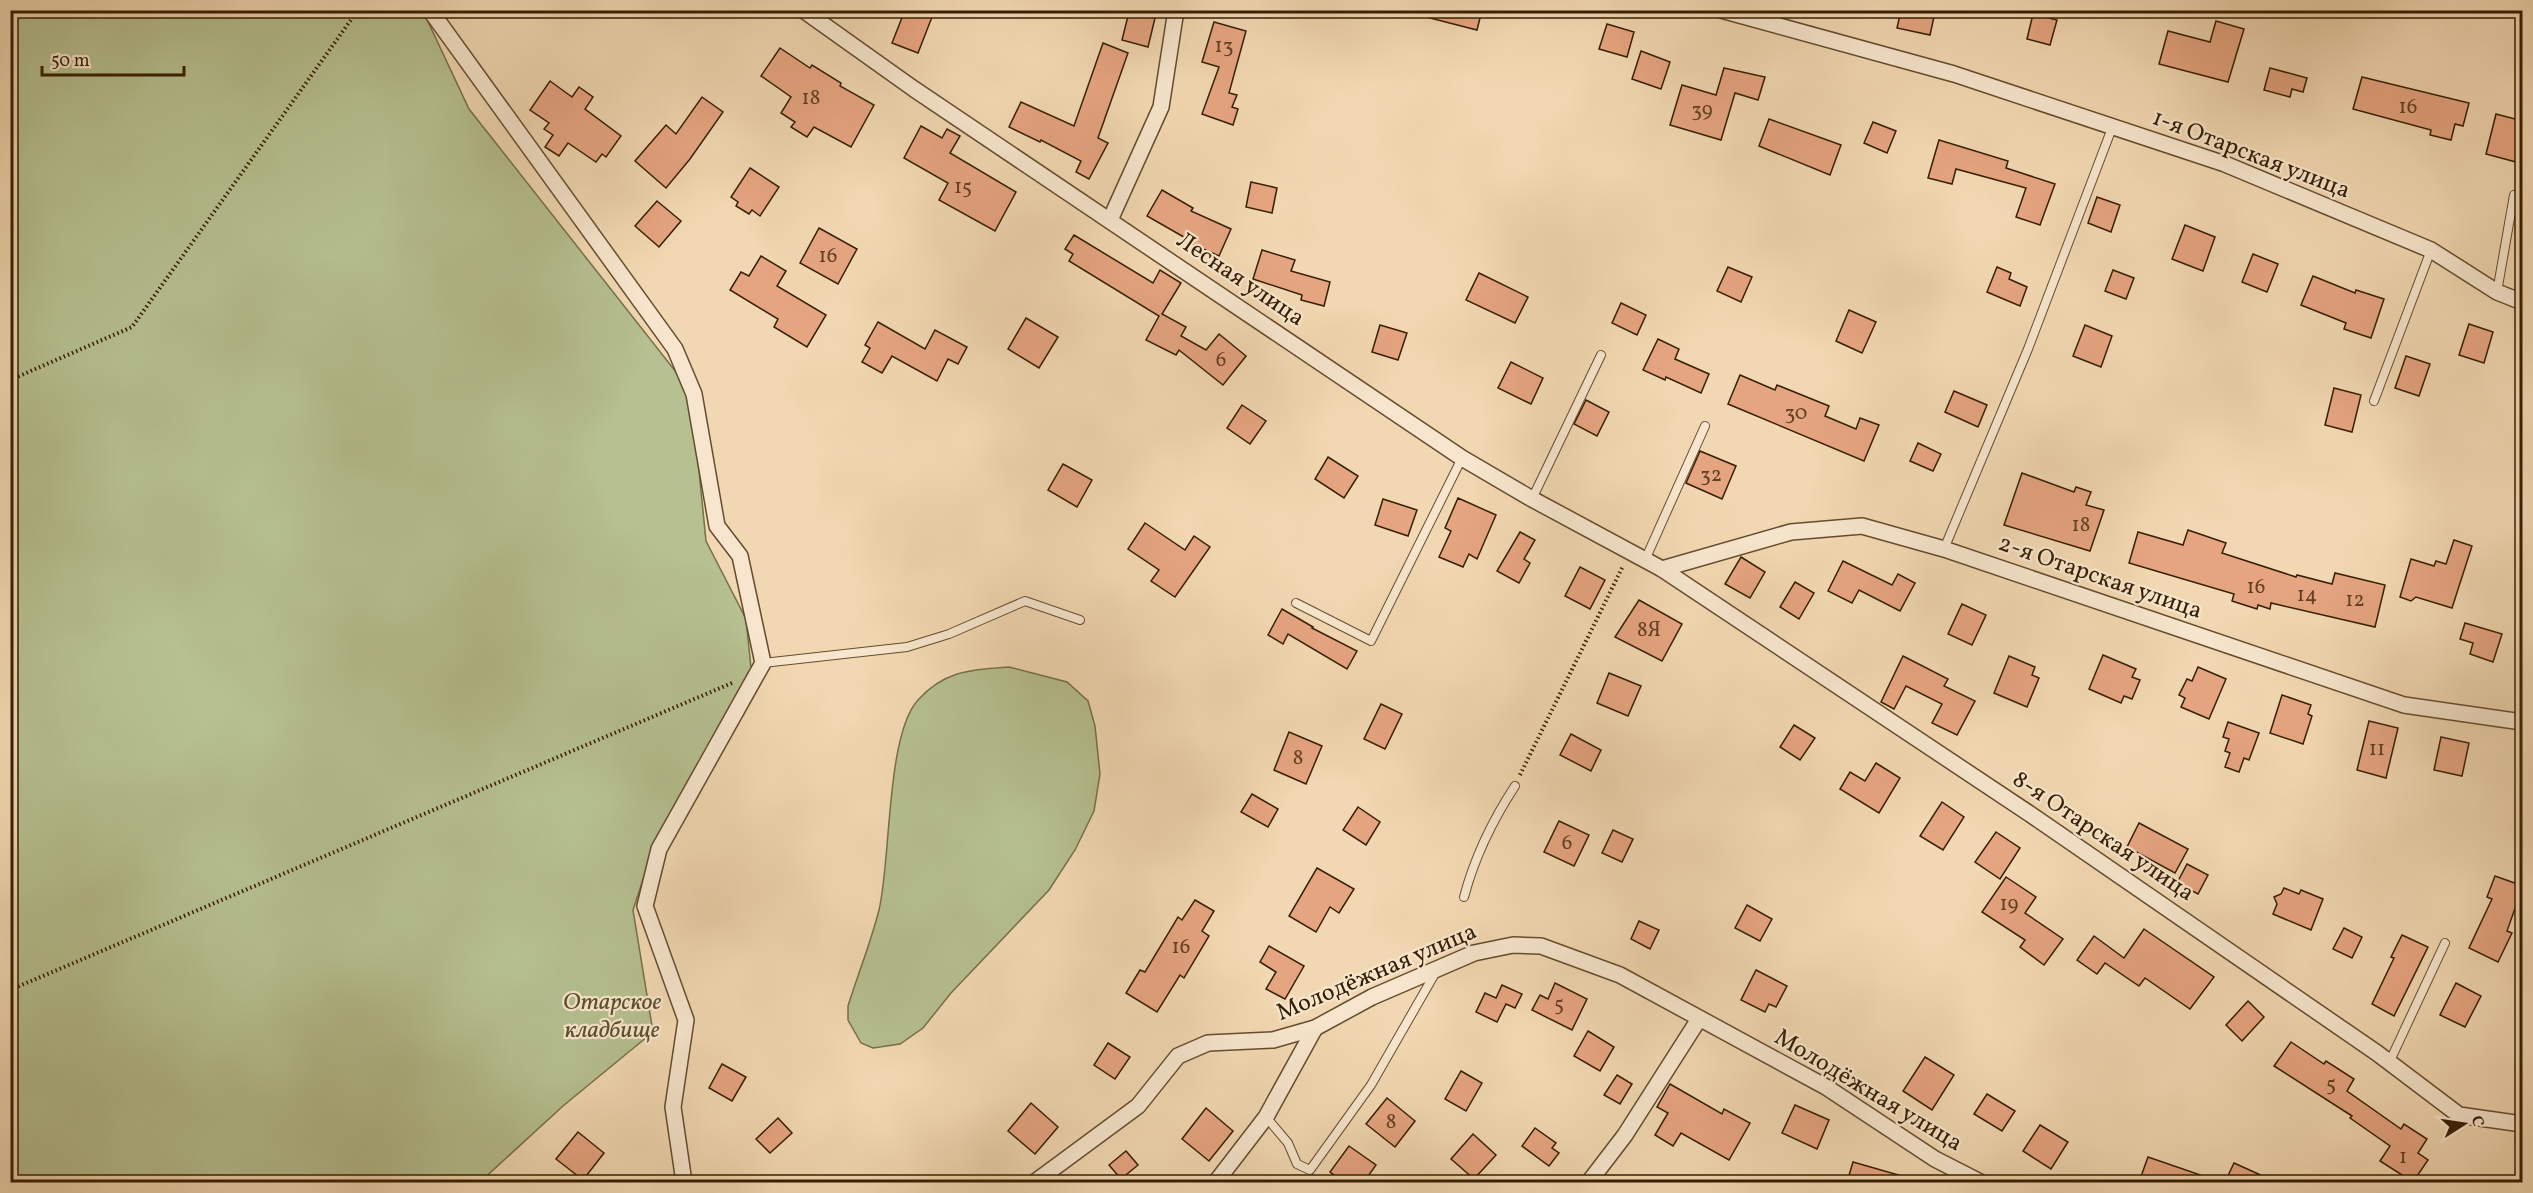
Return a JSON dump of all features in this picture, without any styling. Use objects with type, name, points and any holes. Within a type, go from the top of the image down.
[{"type":"street","points":[[430,10],[675,349],[694,394],[717,526],[740,556],[761,667],[659,849],[645,906],[686,1020],[673,1107],[684,1182]]},
{"type":"street","name":"Лесная улица","points":[[803,10],[914,89],[1462,458],[1532,499],[1662,569]]},
{"type":"street","points":[[1110,219],[1161,107],[1176,10]]},
{"type":"street","name":"1-я Отарская улица","points":[[1721,10],[1954,74],[2225,164],[2431,250],[2497,292],[2523,303]]},
{"type":"street","name":"2-я Отарская улица","points":[[1662,569],[1791,532],[1862,526],[1944,549],[2404,705],[2523,722]]},
{"type":"street","name":"8-я Отарская улица","points":[[1662,569],[2030,813],[2389,1063],[2458,1115],[2523,1124]]},
{"type":"street","name":"Молодёжная улица","points":[[1035,1182],[1138,1106],[1178,1056],[1208,1043],[1274,1040],[1315,1028],[1372,997],[1438,968],[1474,953],[1513,945],[1541,946],[1620,975],[1826,1087],[1935,1159],[1980,1182]]},
{"type":"street","points":[[1589,1182],[1625,1135],[1699,1019]]},
{"type":"street","points":[[1216,1182],[1266,1117],[1315,1028]]},
{"type":"lane","points":[[1944,549],[2028,349],[2112,128]]},
{"type":"lane","points":[[2497,292],[2514,195]]},
{"type":"lane","points":[[2374,402],[2431,250]]},
{"type":"lane","points":[[1532,499],[1600,355]]},
{"type":"lane","points":[[1645,560],[1705,426]]},
{"type":"lane","points":[[1296,603],[1371,641],[1462,458]]},
{"type":"lane","points":[[761,667],[907,647],[949,634],[1025,601],[1080,620]]},
{"type":"lane","points":[[1464,897],[1481,845],[1494,818],[1515,786]]},
{"type":"lane","points":[[2389,1063],[2445,943]]},
{"type":"lane","points":[[1266,1117],[1288,1143],[1297,1164],[1310,1170],[1371,1084],[1438,968]]},
{"type":"path","points":[[10,380],[132,327],[358,10]]},
{"type":"path","points":[[1515,786],[1630,552]]},
{"type":"path","points":[[10,990],[761,667]]},
{"type":"green space","name":"Отарское кладбище","points":[[10,11],[423,11],[469,109],[691,391],[706,541],[746,619],[751,668],[653,849],[633,910],[653,1032],[563,1106],[480,1182],[11,1182]]},
{"type":"green space","points":[[1009,667],[1067,682],[1088,701],[1095,726],[1100,774],[1094,811],[1075,850],[1049,890],[951,993],[923,1028],[900,1044],[873,1048],[861,1043],[848,1020],[848,1006],[879,910],[895,769],[900,741],[908,717],[918,700],[928,690],[949,677],[971,671]]},
{"type":"building","points":[[905,10],[915,10],[932,17],[918,53],[892,43]]},
{"type":"building","points":[[1422,10],[1482,10],[1477,30],[1422,16]]},
{"type":"building","points":[[1901,10],[1935,12],[1930,35],[1897,28]]},
{"type":"building","points":[[1129,12],[1155,18],[1148,47],[1122,40]]},
{"type":"building","points":[[2033,14],[2057,20],[2050,45],[2027,39]]},
{"type":"building","points":[[2216,21],[2244,29],[2228,82],[2159,64],[2168,31],[2210,42]]},
{"type":"building","points":[[1214,22],[1246,31],[1229,93],[1237,95],[1232,107],[1238,109],[1233,125],[1202,114],[1219,67],[1202,62]]},
{"type":"building","points":[[1607,24],[1634,32],[1627,57],[1599,49]]},
{"type":"building","points":[[1103,43],[1128,53],[1098,138],[1108,143],[1089,179],[1076,172],[1081,161],[1041,140],[1040,142],[1009,127],[1021,102],[1074,126]]},
{"type":"building","points":[[780,48],[810,68],[812,65],[841,83],[840,86],[874,105],[851,147],[814,127],[807,137],[791,127],[795,122],[781,113],[791,97],[761,76]]},
{"type":"building","points":[[1641,51],[1670,62],[1661,89],[1632,79]]},
{"type":"building","points":[[1724,68],[1765,77],[1758,100],[1735,93],[1721,140],[1670,125],[1682,85],[1716,95]]},
{"type":"building","points":[[2270,68],[2307,78],[2303,92],[2292,89],[2290,97],[2264,90]]},
{"type":"building","points":[[2362,77],[2469,103],[2463,126],[2455,124],[2451,140],[2430,135],[2431,130],[2353,109]]},
{"type":"building","points":[[550,81],[572,97],[579,87],[593,97],[585,109],[621,136],[606,157],[602,154],[596,162],[568,143],[559,156],[545,147],[553,135],[544,129],[549,123],[530,110]]},
{"type":"building","points":[[702,97],[723,112],[690,159],[666,188],[635,161],[666,125],[676,134]]},
{"type":"building","points":[[2496,114],[2523,121],[2523,136],[2516,162],[2486,154]]},
{"type":"building","points":[[1769,119],[1841,145],[1830,175],[1759,146]]},
{"type":"building","points":[[1873,122],[1896,131],[1887,153],[1864,143]]},
{"type":"building","points":[[921,126],[942,138],[947,129],[960,136],[950,153],[1016,192],[995,231],[939,200],[948,183],[904,158]]},
{"type":"building","points":[[1939,140],[2008,161],[2006,168],[2055,184],[2040,225],[2016,217],[2026,188],[1956,169],[1952,184],[1928,178]]},
{"type":"building","points":[[750,168],[779,187],[760,216],[752,210],[749,214],[736,206],[738,202],[731,197]]},
{"type":"building","points":[[1251,182],[1277,188],[1272,213],[1246,207]]},
{"type":"building","points":[[1162,190],[1193,208],[1191,211],[1231,229],[1219,256],[1187,242],[1189,240],[1147,216]]},
{"type":"building","points":[[2097,197],[2120,205],[2111,232],[2088,223]]},
{"type":"building","points":[[657,201],[681,221],[659,247],[635,226]]},
{"type":"building","points":[[2185,225],[2215,237],[2203,271],[2172,259]]},
{"type":"building","points":[[819,228],[857,249],[838,284],[800,263]]},
{"type":"building","points":[[1074,235],[1153,283],[1160,270],[1181,283],[1162,314],[1186,327],[1181,336],[1206,350],[1219,334],[1246,356],[1223,385],[1179,350],[1176,355],[1146,340],[1159,316],[1069,261],[1073,254],[1065,249]]},
{"type":"building","points":[[1262,250],[1295,260],[1291,271],[1330,282],[1324,306],[1301,300],[1302,295],[1253,279]]},
{"type":"building","points":[[2253,254],[2278,264],[2267,292],[2242,282]]},
{"type":"building","points":[[761,256],[786,271],[777,286],[826,315],[807,347],[774,327],[778,319],[730,290],[741,272],[749,276]]},
{"type":"building","points":[[1728,267],[1752,277],[1741,302],[1717,291]]},
{"type":"building","points":[[1997,267],[2011,273],[2009,279],[2027,287],[2020,306],[1987,292]]},
{"type":"building","points":[[2113,270],[2134,278],[2126,299],[2105,291]]},
{"type":"building","points":[[1479,273],[1528,297],[1515,323],[1466,300]]},
{"type":"building","points":[[2313,276],[2355,293],[2356,290],[2384,299],[2371,338],[2344,329],[2346,323],[2301,305]]},
{"type":"building","points":[[1621,303],[1646,315],[1637,335],[1612,323]]},
{"type":"building","points":[[1849,310],[1876,322],[1862,353],[1836,341]]},
{"type":"building","points":[[1026,318],[1058,337],[1039,368],[1008,349]]},
{"type":"building","points":[[878,322],[925,349],[935,330],[967,347],[958,364],[948,359],[937,381],[892,356],[882,373],[862,362],[870,348],[865,345]]},
{"type":"building","points":[[2469,324],[2493,332],[2484,363],[2459,355]]},
{"type":"building","points":[[1380,325],[1407,333],[1398,360],[1372,352]]},
{"type":"building","points":[[2085,325],[2112,336],[2101,367],[2073,356]]},
{"type":"building","points":[[1658,339],[1679,349],[1675,359],[1709,374],[1701,393],[1666,377],[1665,380],[1643,370]]},
{"type":"building","points":[[2406,356],[2430,364],[2419,396],[2395,388]]},
{"type":"building","points":[[1511,362],[1543,378],[1531,404],[1498,388]]},
{"type":"building","points":[[1740,375],[1775,390],[1777,385],[1829,406],[1825,416],[1856,429],[1860,418],[1879,425],[1864,461],[1728,404]]},
{"type":"building","points":[[2334,388],[2361,395],[2352,432],[2325,425]]},
{"type":"building","points":[[1954,391],[1987,405],[1978,427],[1945,412]]},
{"type":"building","points":[[1586,400],[1609,412],[1597,436],[1574,424]]},
{"type":"building","points":[[1242,405],[1266,421],[1250,444],[1227,428]]},
{"type":"building","points":[[1918,443],[1941,454],[1933,471],[1910,461]]},
{"type":"building","points":[[1700,451],[1736,466],[1722,499],[1686,483]]},
{"type":"building","points":[[1328,457],[1358,476],[1344,498],[1315,479]]},
{"type":"building","points":[[1063,464],[1092,480],[1077,507],[1048,490]]},
{"type":"building","points":[[2022,473],[2074,492],[2076,487],[2091,492],[2086,505],[2104,510],[2090,551],[2004,525]]},
{"type":"building","points":[[1458,498],[1496,515],[1477,559],[1469,554],[1463,567],[1439,557],[1451,531],[1445,528]]},
{"type":"building","points":[[1383,499],[1417,510],[1408,536],[1375,525]]},
{"type":"building","points":[[1145,523],[1185,550],[1194,536],[1210,547],[1175,597],[1151,581],[1159,570],[1128,549]]},
{"type":"building","points":[[2188,530],[2226,543],[2222,553],[2296,577],[2297,575],[2332,584],[2335,573],[2385,585],[2375,627],[2271,603],[2270,609],[2258,605],[2257,609],[2232,601],[2234,594],[2129,563],[2138,532],[2183,545]]},
{"type":"building","points":[[1520,532],[1535,540],[1524,559],[1530,563],[1519,583],[1497,571]]},
{"type":"building","points":[[2454,540],[2472,546],[2452,608],[2416,597],[2411,601],[2400,597],[2411,559],[2434,566],[2436,561],[2446,564]]},
{"type":"building","points":[[1741,557],[1765,572],[1750,598],[1725,584]]},
{"type":"building","points":[[1843,561],[1892,585],[1898,574],[1915,583],[1900,611],[1859,590],[1852,603],[1828,591]]},
{"type":"building","points":[[1580,567],[1605,580],[1590,609],[1565,596]]},
{"type":"building","points":[[1795,582],[1814,593],[1799,619],[1780,607]]},
{"type":"building","points":[[1639,600],[1682,624],[1662,661],[1615,637]]},
{"type":"building","points":[[1962,604],[1986,615],[1972,645],[1948,634]]},
{"type":"building","points":[[1282,609],[1312,628],[1357,651],[1347,669],[1288,634],[1283,644],[1268,635]]},
{"type":"building","points":[[2465,623],[2502,634],[2493,662],[2470,654],[2473,643],[2460,639]]},
{"type":"building","points":[[2103,655],[2136,669],[2132,677],[2140,680],[2132,699],[2124,696],[2121,703],[2089,689]]},
{"type":"building","points":[[1903,656],[1948,679],[1944,686],[1975,701],[1957,735],[1932,723],[1942,704],[1906,686],[1894,709],[1881,702]]},
{"type":"building","points":[[2009,656],[2035,667],[2032,675],[2039,678],[2027,707],[1994,693]]},
{"type":"building","points":[[2198,667],[2226,679],[2209,719],[2181,707],[2185,698],[2179,695],[2187,679],[2192,681]]},
{"type":"building","points":[[1609,673],[1641,686],[1628,716],[1597,703]]},
{"type":"building","points":[[2282,695],[2311,705],[2308,714],[2312,716],[2303,744],[2270,733]]},
{"type":"building","points":[[1381,704],[1402,714],[1385,749],[1364,739]]},
{"type":"building","points":[[2369,721],[2398,728],[2386,778],[2357,770]]},
{"type":"building","points":[[2228,722],[2259,733],[2249,760],[2244,758],[2239,772],[2225,767],[2230,753],[2225,751],[2229,739],[2223,737]]},
{"type":"building","points":[[1794,725],[1815,738],[1800,760],[1780,747]]},
{"type":"building","points":[[1289,732],[1322,746],[1306,784],[1274,770]]},
{"type":"building","points":[[1571,734],[1601,750],[1591,771],[1560,755]]},
{"type":"building","points":[[2441,737],[2469,743],[2462,776],[2434,770]]},
{"type":"building","points":[[1876,763],[1900,778],[1879,813],[1840,789],[1850,772],[1865,781]]},
{"type":"building","points":[[1252,794],[1278,809],[1268,827],[1241,812]]},
{"type":"building","points":[[1942,802],[1964,817],[1943,850],[1920,836]]},
{"type":"building","points":[[1358,807],[1380,822],[1366,845],[1343,830]]},
{"type":"building","points":[[1559,821],[1589,835],[1574,866],[1544,852]]},
{"type":"building","points":[[2139,823],[2188,849],[2175,873],[2127,847]]},
{"type":"building","points":[[1613,830],[1633,839],[1622,862],[1602,853]]},
{"type":"building","points":[[1996,832],[2020,848],[2000,879],[1975,862]]},
{"type":"building","points":[[2187,864],[2208,875],[2198,894],[2177,883]]},
{"type":"building","points":[[1317,868],[1354,889],[1339,913],[1330,907],[1316,932],[1289,916]]},
{"type":"building","points":[[2495,876],[2523,886],[2507,931],[2512,933],[2498,962],[2469,948],[2492,899],[2487,897]]},
{"type":"building","points":[[2006,877],[2036,897],[2025,913],[2063,939],[2044,965],[2020,947],[2025,940],[1982,912]]},
{"type":"building","points":[[2284,888],[2299,894],[2301,890],[2323,899],[2311,930],[2273,914],[2277,904],[2274,897],[2281,894]]},
{"type":"building","points":[[1195,900],[1214,911],[1202,931],[1209,936],[1184,978],[1180,975],[1157,1012],[1126,993],[1140,970],[1145,972],[1178,917],[1182,920]]},
{"type":"building","points":[[1747,905],[1772,919],[1760,941],[1735,928]]},
{"type":"building","points":[[1639,921],[1659,930],[1650,949],[1631,939]]},
{"type":"building","points":[[2344,928],[2362,937],[2352,958],[2333,949]]},
{"type":"building","points":[[2144,929],[2214,977],[2190,1009],[2145,978],[2139,986],[2105,963],[2097,974],[2077,960],[2094,936],[2124,958]]},
{"type":"building","points":[[2402,935],[2428,947],[2394,1016],[2372,1004],[2394,958],[2391,957]]},
{"type":"building","points":[[1269,946],[1304,966],[1285,999],[1266,989],[1276,972],[1260,962]]},
{"type":"building","points":[[1756,970],[1787,986],[1776,1007],[1769,1004],[1765,1012],[1741,1000]]},
{"type":"building","points":[[1555,983],[1587,999],[1572,1030],[1532,1010],[1540,995],[1548,999]]},
{"type":"building","points":[[2456,983],[2481,996],[2465,1027],[2440,1015]]},
{"type":"building","points":[[1502,985],[1522,994],[1515,1008],[1506,1004],[1497,1022],[1476,1012],[1485,993],[1496,998]]},
{"type":"building","points":[[2248,1001],[2264,1017],[2242,1041],[2226,1025]]},
{"type":"building","points":[[1588,1031],[1614,1047],[1600,1071],[1574,1056]]},
{"type":"building","points":[[2291,1042],[2324,1064],[2326,1061],[2354,1079],[2347,1091],[2401,1129],[2404,1124],[2427,1139],[2418,1153],[2428,1160],[2413,1182],[2380,1161],[2390,1146],[2350,1118],[2352,1116],[2274,1066]]},
{"type":"building","points":[[1108,1043],[1130,1057],[1115,1079],[1094,1065]]},
{"type":"building","points":[[1925,1057],[1954,1075],[1932,1110],[1903,1091]]},
{"type":"building","points":[[722,1064],[746,1077],[732,1101],[709,1088]]},
{"type":"building","points":[[1461,1071],[1482,1083],[1466,1111],[1445,1099]]},
{"type":"building","points":[[1617,1075],[1632,1084],[1620,1104],[1604,1095]]},
{"type":"building","points":[[1670,1084],[1722,1114],[1724,1109],[1750,1123],[1729,1160],[1681,1133],[1673,1146],[1655,1135],[1668,1113],[1657,1107]]},
{"type":"building","points":[[1987,1094],[2015,1111],[2002,1131],[1974,1114]]},
{"type":"building","points":[[1387,1098],[1415,1121],[1395,1147],[1366,1124]]},
{"type":"building","points":[[1031,1103],[1058,1127],[1035,1154],[1008,1131]]},
{"type":"building","points":[[1795,1105],[1829,1120],[1817,1149],[1782,1133]]},
{"type":"building","points":[[1206,1108],[1233,1131],[1209,1161],[1182,1139]]},
{"type":"building","points":[[778,1118],[792,1133],[770,1153],[756,1139]]},
{"type":"building","points":[[2040,1125],[2068,1142],[2051,1169],[2023,1151]]},
{"type":"building","points":[[1535,1128],[1556,1143],[1552,1148],[1559,1153],[1549,1166],[1522,1146]]},
{"type":"building","points":[[578,1132],[604,1153],[583,1180],[556,1159]]},
{"type":"building","points":[[1473,1134],[1496,1155],[1474,1179],[1451,1159]]},
{"type":"building","points":[[1349,1146],[1376,1165],[1364,1182],[1344,1182],[1330,1172]]},
{"type":"building","points":[[1126,1151],[1138,1165],[1121,1179],[1109,1165]]},
{"type":"building","points":[[2148,1157],[2215,1180],[2215,1182],[2139,1182]]},
{"type":"building","points":[[1853,1162],[1909,1178],[1908,1182],[1847,1182]]},
{"type":"building","points":[[2234,1163],[2276,1182],[2225,1182]]}]
